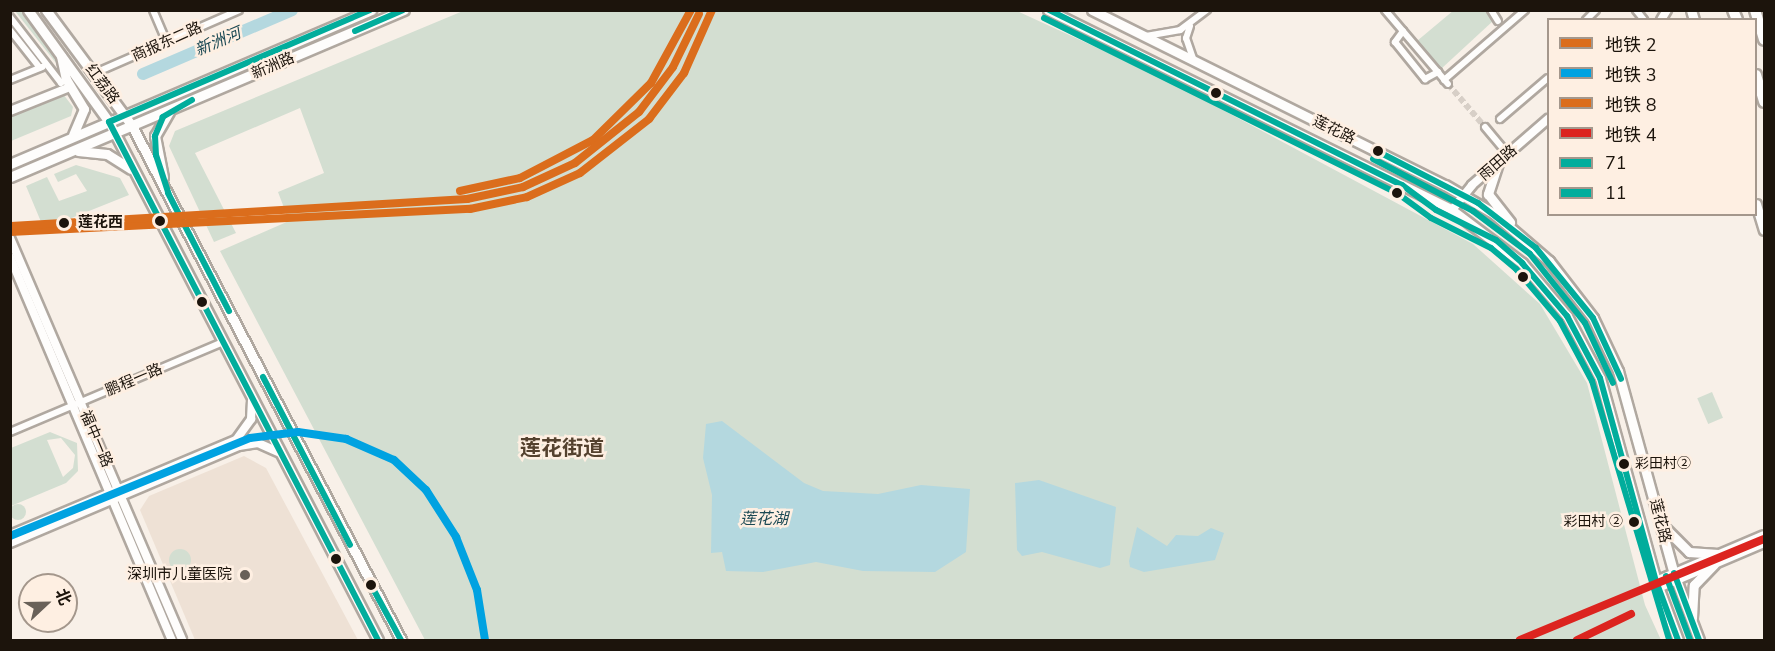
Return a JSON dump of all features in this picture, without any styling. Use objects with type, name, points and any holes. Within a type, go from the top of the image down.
[{"type":"highway","points":[[1755,10],[1764,40]]},
{"type":"highway","points":[[1757,81],[1764,102]]},
{"type":"main road","name":"红荔路","points":[[28,10],[109,122],[378,640]]},
{"type":"main road","name":"红荔路","points":[[46,10],[132,126],[401,640]]},
{"type":"main road","name":"新洲路","points":[[10,164],[371,10]]},
{"type":"main road","name":"新洲路","points":[[12,177],[404,10]]},
{"type":"main road","name":"莲花路","points":[[1048,10],[1452,210],[1522,263],[1586,346],[1612,411],[1657,585],[1678,640]]},
{"type":"main road","name":"莲花路","points":[[1092,10],[1464,195],[1514,229],[1561,275],[1599,329],[1624,388],[1675,577],[1699,640]]},
{"type":"main road","points":[[61,54],[66,83],[84,117],[66,140]]},
{"type":"main road","points":[[168,193],[155,136],[172,108]]},
{"type":"main road","points":[[67,153],[107,154],[137,176]]},
{"type":"main road","points":[[1498,163],[1488,194],[1514,229]]},
{"type":"main road","points":[[1757,210],[1764,230]]},
{"type":"main road","points":[[1660,521],[1682,548],[1718,554]]},
{"type":"main road","points":[[1692,623],[1694,585],[1714,564]]},
{"type":"street","points":[[153,10],[166,41]]},
{"type":"street","name":"商报东二路","points":[[95,74],[230,12],[239,10]]},
{"type":"street","points":[[1194,61],[1186,36],[1192,23],[1207,10]]},
{"type":"street","points":[[1385,10],[1446,82],[1525,10]]},
{"type":"street","points":[[1491,10],[1498,21]]},
{"type":"street","points":[[10,17],[49,66],[66,83],[10,111]]},
{"type":"street","points":[[1144,36],[1192,23]]},
{"type":"street","points":[[10,30],[40,68]]},
{"type":"street","points":[[1403,31],[1395,42],[1425,79],[1438,72]]},
{"type":"street","points":[[10,80],[49,66]]},
{"type":"street","points":[[1500,119],[1547,79]]},
{"type":"street","name":"雨田路","points":[[1452,210],[1464,195],[1547,120]]},
{"type":"street","points":[[1485,127],[1508,154]]},
{"type":"street","name":"福中一路","points":[[10,238],[172,640]]},
{"type":"street","name":"福中一路","points":[[10,257],[77,404]]},
{"type":"street","name":"鹏程一路","points":[[10,432],[224,342]]},
{"type":"street","points":[[10,543],[236,440],[249,423],[252,396]]},
{"type":"street","points":[[10,535],[242,445],[262,444],[280,453]]},
{"type":"street","name":"福中一路","points":[[115,495],[182,640]]},
{"type":"street","points":[[1657,585],[1718,554],[1764,535]]},
{"type":"street","points":[[1675,577],[1764,543]]},
{"type":"shaded area","points":[[1454,10],[1486,11],[1493,21],[1441,69],[1417,41]]},
{"type":"shaded area","points":[[15,11],[25,11],[59,65],[56,63]]},
{"type":"shaded area","points":[[463,11],[1017,11],[1163,78],[1473,244],[1540,304],[1587,383],[1645,605],[1661,640],[425,640],[220,251],[289,221],[278,192],[324,173],[300,108],[195,153],[236,233],[214,242],[169,146],[175,131]]},
{"type":"shaded area","points":[[63,94],[73,107],[71,116],[11,141],[11,117]]},
{"type":"shaded area","points":[[76,165],[120,178],[129,195],[44,229],[26,186],[47,177],[59,201],[87,191],[76,174],[58,182],[54,174]]},
{"type":"shaded area","points":[[1712,392],[1723,418],[1708,424],[1697,398]]},
{"type":"shaded area","points":[[50,432],[77,443],[78,471],[66,483],[11,506],[11,448]],"holes":[[[61,438],[75,455],[73,468],[63,477],[47,440]]]},
{"type":"shaded area","name":"深圳市儿童医院","points":[[244,456],[266,468],[358,640],[195,640],[140,510],[149,496]]},
{"type":"shaded area","points":[[15,504],[21,504],[26,512],[24,518],[15,520],[10,515],[10,509]]},
{"type":"shaded area","points":[[180,549],[188,552],[191,560],[188,568],[180,571],[172,568],[169,560],[172,552]]},
{"type":"water","name":"莲花湖","points":[[722,421],[804,483],[823,491],[878,494],[921,485],[970,489],[966,552],[935,572],[863,571],[816,562],[763,572],[726,571],[722,552],[711,553],[712,495],[703,458],[706,424]]},
{"type":"water","points":[[1039,480],[1116,507],[1110,565],[1100,568],[1042,552],[1022,556],[1017,550],[1015,483]]},
{"type":"water","points":[[1137,527],[1167,546],[1176,535],[1198,536],[1211,528],[1224,533],[1215,560],[1144,572],[1130,567],[1129,561]]},
{"type":"waterway","name":"新洲河","points":[[143,74],[292,10]]},
{"type":"tunnel","points":[[1448,84],[1485,127]]},
{"type":"metro line","name":"2","points":[[460,191],[520,178],[593,140],[651,83],[691,10]]},
{"type":"metro line","name":"2","points":[[10,232],[470,209],[527,197],[580,173],[649,119],[684,73],[712,10]]},
{"type":"metro line","name":"8","points":[[11,226],[467,199],[523,187],[575,163],[639,112],[673,67],[699,14]]},
{"type":"metro line","name":"3","points":[[10,536],[250,438],[298,432],[346,439],[394,460],[426,490],[456,537],[477,590],[485,640]]},
{"type":"metro line","name":"4","points":[[1520,640],[1764,539]]},
{"type":"metro line","name":"4","points":[[1577,640],[1631,614]]},
{"type":"transit line","name":"71","points":[[370,10],[109,122],[378,640]]},
{"type":"transit line","name":"71","points":[[355,31],[403,10]]},
{"type":"transit line","name":"71","points":[[1049,10],[1402,185],[1436,210],[1496,240],[1522,263],[1567,316],[1600,378],[1656,581],[1678,640]]},
{"type":"transit line","name":"11","points":[[1044,18],[1397,193],[1431,218],[1491,248],[1516,269],[1560,321],[1592,381],[1669,640]]},
{"type":"transit line","name":"71","points":[[192,100],[163,117],[155,136],[156,155],[168,193],[229,311]]},
{"type":"transit line","name":"71","points":[[1377,151],[1478,203],[1536,248],[1593,318],[1621,379]]},
{"type":"transit line","name":"11","points":[[1373,159],[1473,211],[1530,254],[1585,323],[1613,383]]},
{"type":"transit line","name":"71","points":[[263,377],[350,545]]},
{"type":"transit line","name":"71","points":[[1674,573],[1699,640]]},
{"type":"transit line","name":"11","points":[[1666,576],[1690,640]]},
{"type":"transit line","name":"71","points":[[371,585],[401,640]]},
{"type":"place","name":"莲花西","points":[[64,223]]},
{"type":"place","name":"彩田村②","points":[[1624,464]]},
{"type":"place","name":"彩田村 ②","points":[[1634,522]]},
{"type":"place","name":"深圳市儿童医院","points":[[245,575]]},
{"type":"district","name":"莲花街道","points":[[562,448]]}]
